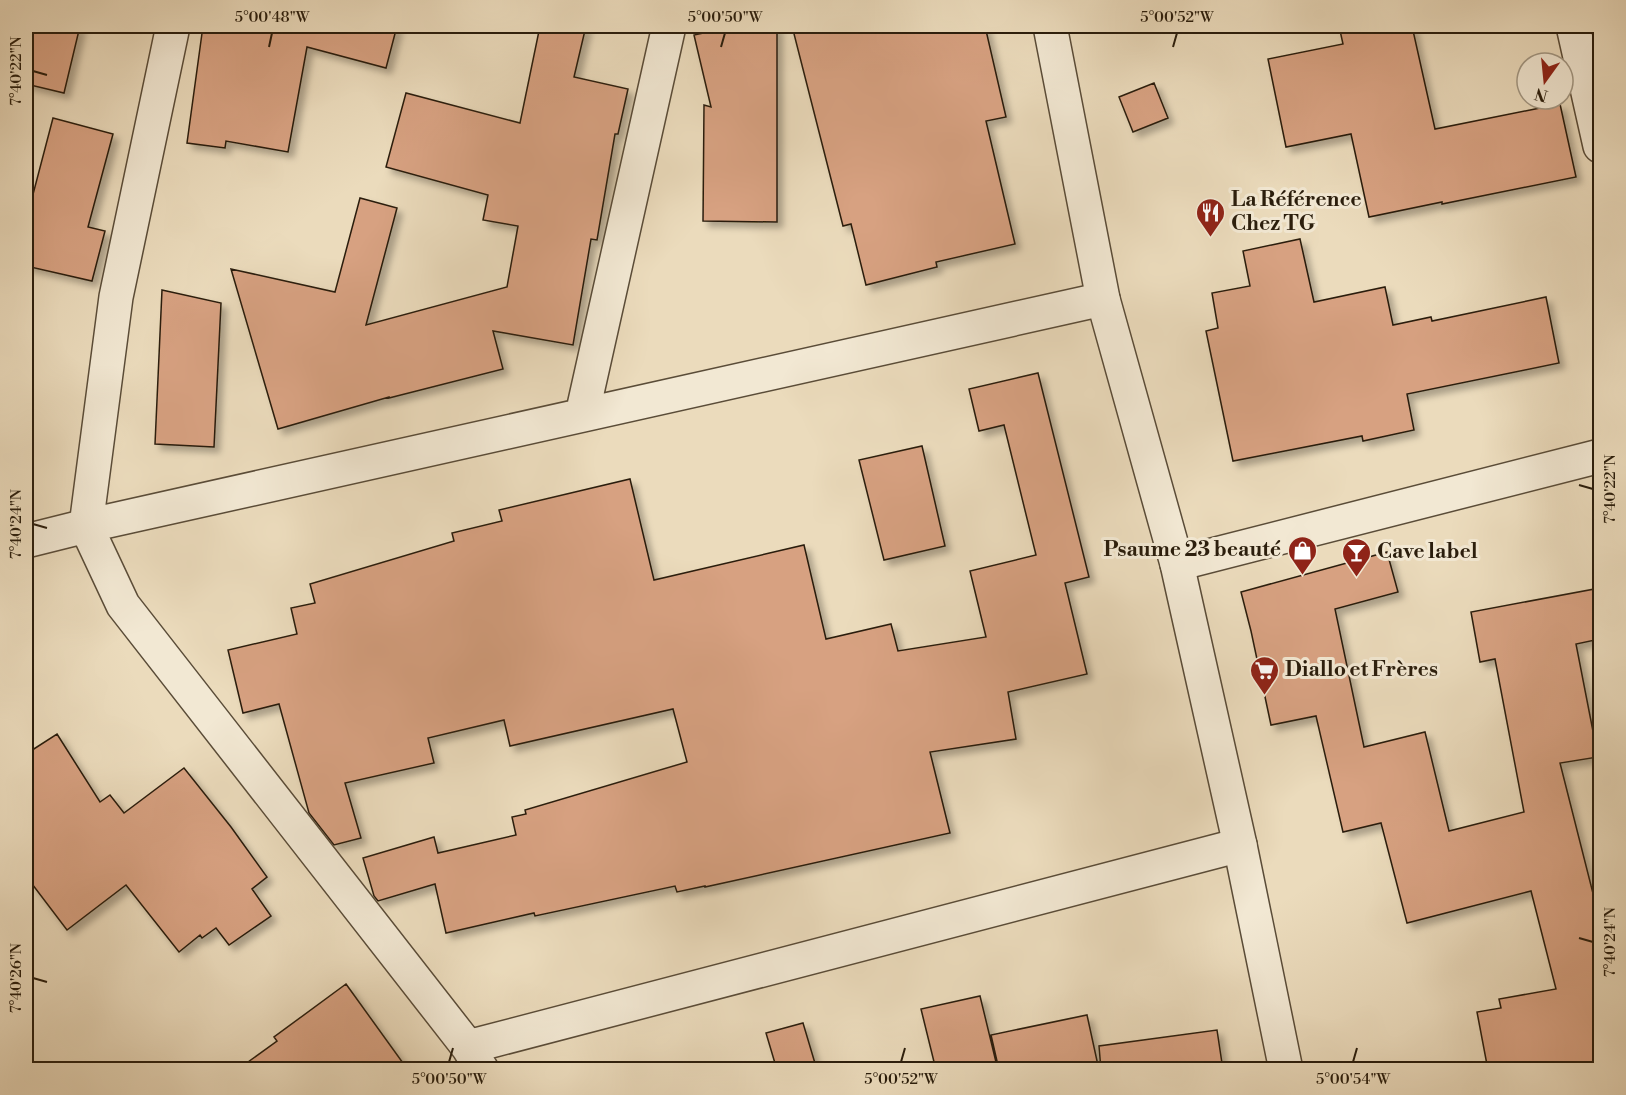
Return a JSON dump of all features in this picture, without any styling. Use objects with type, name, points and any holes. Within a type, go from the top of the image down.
[{"type":"street","points":[[173,26],[116,297],[86,526],[123,605],[475,1058],[1240,845]]},
{"type":"street","points":[[582,415],[669,26]]},
{"type":"street","points":[[1050,26],[1103,299],[1177,564],[1240,845],[1286,1070]]},
{"type":"street","points":[[1573,26],[1600,146]]},
{"type":"street","points":[[26,541],[1103,299]]},
{"type":"street","points":[[1177,564],[1600,456]]},
{"type":"building","points":[[26,26],[80,26],[64,93],[26,84]]},
{"type":"building","points":[[203,26],[397,26],[386,68],[307,47],[288,152],[226,141],[225,148],[187,143]]},
{"type":"building","points":[[540,26],[586,26],[574,77],[628,89],[618,134],[615,134],[597,240],[591,239],[573,345],[493,331],[503,369],[389,397],[278,429],[231,269],[335,292],[360,198],[397,208],[366,325],[507,287],[518,226],[483,220],[488,195],[386,167],[406,93],[520,123]]},
{"type":"building","points":[[736,26],[777,26],[777,222],[703,221],[704,105],[711,107],[694,35]]},
{"type":"building","points":[[792,26],[985,26],[1006,117],[986,121],[1015,244],[936,262],[937,267],[866,285],[851,224],[843,226]]},
{"type":"building","points":[[1339,26],[1412,26],[1435,129],[1525,111],[1562,111],[1576,177],[1369,217],[1351,134],[1286,147],[1268,59],[1343,44]]},
{"type":"building","points":[[1154,83],[1168,118],[1133,132],[1119,97]]},
{"type":"building","points":[[53,118],[113,134],[88,227],[105,231],[92,281],[26,266],[26,221]]},
{"type":"building","points":[[1300,239],[1314,302],[1385,287],[1393,325],[1431,317],[1432,321],[1546,297],[1559,363],[1407,394],[1414,430],[1363,441],[1362,436],[1233,461],[1206,331],[1218,328],[1212,293],[1250,286],[1243,251]]},
{"type":"building","points":[[162,290],[221,303],[214,447],[155,444]]},
{"type":"building","points":[[1038,373],[1089,577],[1065,583],[1087,674],[1008,692],[1016,739],[930,752],[950,833],[705,887],[677,892],[675,886],[535,916],[534,913],[446,933],[435,884],[378,901],[374,896],[363,858],[434,837],[438,853],[516,835],[512,817],[526,814],[525,810],[687,762],[673,709],[510,746],[504,720],[428,738],[434,763],[345,783],[361,838],[334,845],[309,813],[279,704],[243,713],[228,650],[297,634],[291,608],[315,603],[310,584],[454,541],[452,533],[502,521],[499,510],[630,479],[654,580],[804,545],[826,639],[891,624],[898,651],[986,637],[970,571],[1036,555],[1004,425],[979,431],[969,389]]},
{"type":"building","points":[[922,446],[945,546],[884,560],[859,460]]},
{"type":"building","points":[[1387,552],[1398,592],[1335,609],[1364,747],[1425,732],[1449,831],[1524,812],[1495,659],[1480,662],[1471,612],[1600,588],[1600,639],[1576,644],[1598,757],[1560,763],[1600,921],[1600,1070],[1488,1070],[1477,1012],[1501,1008],[1499,999],[1556,989],[1531,891],[1407,923],[1381,823],[1343,832],[1316,716],[1271,725],[1241,592]]},
{"type":"building","points":[[57,734],[100,802],[110,795],[124,813],[184,768],[267,877],[252,889],[271,916],[229,945],[216,928],[202,938],[200,935],[179,952],[126,885],[67,930],[26,876],[26,754]]},
{"type":"building","points":[[346,984],[408,1070],[237,1070],[277,1041],[274,1037]]},
{"type":"building","points":[[980,996],[996,1062],[963,1070],[936,1070],[921,1009]]},
{"type":"building","points":[[1087,1015],[1099,1070],[999,1070],[991,1035]]},
{"type":"building","points":[[803,1023],[817,1070],[777,1070],[766,1033]]},
{"type":"building","points":[[1217,1030],[1223,1070],[1101,1070],[1099,1046]]},
{"type":"place","name":"La Référence Chez TG","points":[[1210,238]]},
{"type":"place","name":"Psaume 23 beauté","points":[[1302,576]]},
{"type":"place","name":"Cave label","points":[[1356,578]]},
{"type":"place","name":"Diallo et Frères","points":[[1264,696]]}]
